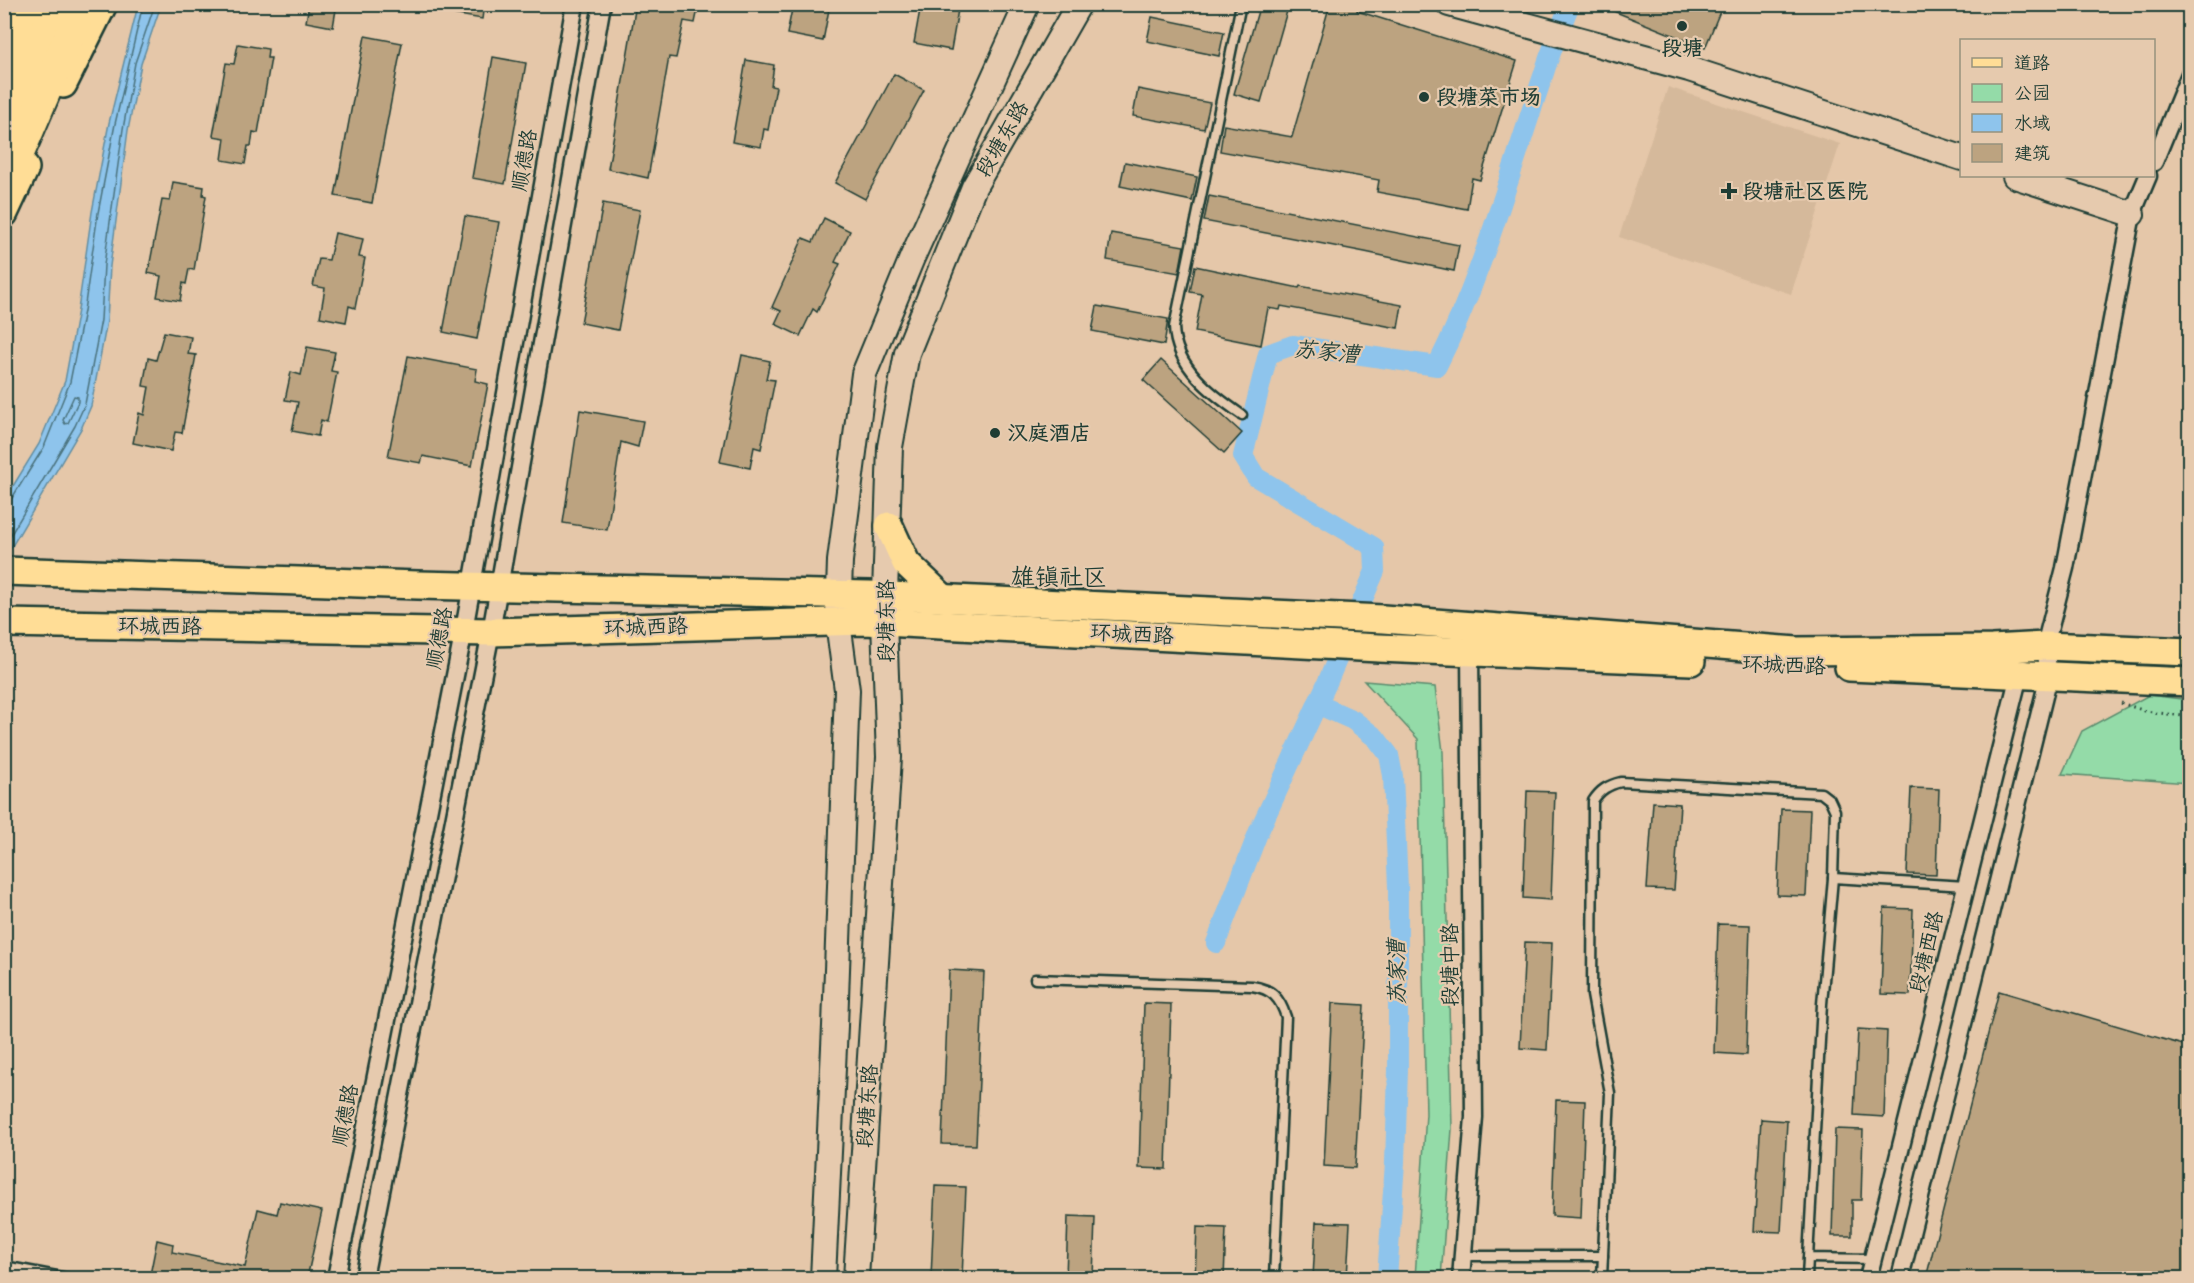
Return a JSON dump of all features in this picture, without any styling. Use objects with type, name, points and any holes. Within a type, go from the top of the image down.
[{"type":"highway","points":[[4,58],[28,4]]},
{"type":"highway","points":[[4,126],[57,4]]},
{"type":"highway","points":[[4,188],[83,4]]},
{"type":"main road","points":[[4,213],[71,66],[103,4]]},
{"type":"main road","name":"段塘东路","points":[[823,1278],[847,690],[838,622],[839,594],[841,550],[864,374],[912,258],[1028,4]]},
{"type":"main road","name":"段塘东路","points":[[856,1278],[889,757],[884,622],[890,447],[907,353],[974,187],[1080,4]]},
{"type":"main road","points":[[1449,4],[1689,69],[1960,157]]},
{"type":"main road","points":[[2017,177],[2132,214]]},
{"type":"main road","points":[[889,526],[906,563],[944,598]]},
{"type":"main road","name":"环城西路","points":[[4,571],[944,598],[1383,619],[1797,651],[1992,649],[2045,646],[2190,652]]},
{"type":"main road","name":"环城西路","points":[[4,623],[491,632],[884,622],[1379,648],[2190,682]]},
{"type":"street","name":"顺德路","points":[[336,1278],[464,630],[575,4]]},
{"type":"street","points":[[364,1278],[491,632],[602,4]]},
{"type":"street","points":[[2155,160],[2190,74]]},
{"type":"street","points":[[1900,1278],[2049,676],[2045,646],[2065,568],[2132,214],[2148,177]]},
{"type":"street","name":"段塘西路","points":[[1868,1278],[2019,675],[2045,646]]},
{"type":"street","name":"段塘中路","points":[[1461,1278],[1474,1117],[1470,651]]},
{"type":"lane","points":[[1241,4],[1174,327],[1174,341],[1206,389],[1242,416]]},
{"type":"lane","points":[[1602,1278],[1610,1093],[1592,995],[1593,801],[1599,792],[1610,785],[1621,782],[1821,793],[1830,800],[1835,811],[1833,878],[1822,1004],[1807,1278]]},
{"type":"lane","points":[[1833,878],[1966,886]]},
{"type":"lane","points":[[1035,979],[1252,986],[1265,988],[1274,993],[1286,1017],[1274,1278]]},
{"type":"lane","points":[[1462,1256],[1603,1256]]},
{"type":"lane","points":[[1808,1258],[1873,1259]]},
{"type":"lane","points":[[4,1266],[66,1278]]},
{"type":"shaded area","name":"段塘社区医院","points":[[1668,87],[1840,144],[1791,294],[1619,237]]},
{"type":"green space","points":[[1364,681],[1435,687],[1443,752],[1452,1129],[1441,1278],[1415,1278],[1426,1114],[1418,739]]},
{"type":"green space","points":[[2149,695],[2189,700],[2189,783],[2062,774],[2082,731]]},
{"type":"water","points":[[138,5],[161,5],[141,64],[128,130],[110,266],[107,321],[91,406],[81,429],[5,558],[5,499],[39,444],[65,381],[109,123]]},
{"type":"building","points":[[309,4],[337,4],[333,27],[306,22]]},
{"type":"building","points":[[441,4],[484,4],[482,19],[441,12]]},
{"type":"building","points":[[636,4],[699,4],[695,23],[684,21],[676,58],[669,57],[648,178],[608,169]]},
{"type":"building","points":[[793,4],[830,4],[823,41],[787,34]]},
{"type":"building","points":[[921,4],[959,4],[951,50],[914,43]]},
{"type":"building","points":[[1260,4],[1289,4],[1261,102],[1234,94]]},
{"type":"building","points":[[1330,4],[1359,4],[1357,11],[1517,61],[1480,180],[1472,178],[1467,209],[1377,192],[1379,180],[1220,151],[1224,125],[1292,137]]},
{"type":"building","name":"段塘","points":[[1596,4],[1723,4],[1705,48]]},
{"type":"building","points":[[1152,17],[1224,32],[1219,56],[1147,41]]},
{"type":"building","points":[[365,36],[402,43],[372,203],[335,196]]},
{"type":"building","points":[[238,44],[268,49],[267,58],[271,58],[258,133],[253,132],[245,164],[222,160],[225,138],[213,136],[226,63],[234,64]]},
{"type":"building","points":[[493,57],[526,63],[505,184],[472,178]]},
{"type":"building","points":[[746,60],[774,65],[771,86],[776,87],[768,130],[764,129],[761,147],[732,142]]},
{"type":"building","points":[[894,74],[924,90],[865,199],[835,183]]},
{"type":"building","points":[[1138,89],[1210,103],[1204,129],[1133,116]]},
{"type":"building","points":[[1125,162],[1197,177],[1192,201],[1120,186]]},
{"type":"building","points":[[173,182],[204,187],[203,195],[206,196],[194,270],[189,269],[186,284],[183,283],[180,301],[157,297],[161,276],[148,273],[162,200],[170,201]]},
{"type":"building","points":[[1209,196],[1459,245],[1454,271],[1204,221]]},
{"type":"building","points":[[603,203],[640,210],[618,330],[581,323]]},
{"type":"building","points":[[465,216],[499,222],[477,339],[443,332]]},
{"type":"building","points":[[824,218],[850,231],[835,262],[840,264],[817,312],[813,309],[800,336],[775,324],[781,311],[772,307],[803,238],[813,242]]},
{"type":"building","points":[[335,233],[363,239],[359,257],[365,258],[355,308],[349,306],[346,322],[320,317],[325,288],[313,286],[319,259],[329,260]]},
{"type":"building","points":[[1111,233],[1184,246],[1179,273],[1107,260]]},
{"type":"building","points":[[1195,266],[1299,288],[1300,286],[1402,305],[1398,328],[1281,306],[1280,310],[1268,308],[1261,345],[1195,332],[1202,294],[1190,292]]},
{"type":"building","points":[[1097,306],[1168,319],[1164,345],[1092,331]]},
{"type":"building","points":[[164,332],[191,337],[188,354],[196,355],[182,433],[175,432],[171,451],[133,443],[139,413],[144,415],[149,387],[143,386],[148,358],[156,360]]},
{"type":"building","points":[[307,347],[335,352],[331,371],[337,372],[327,422],[321,420],[318,436],[292,431],[298,402],[285,400],[291,372],[301,375]]},
{"type":"building","points":[[742,355],[770,361],[766,379],[775,380],[761,449],[754,447],[750,468],[720,462]]},
{"type":"building","points":[[408,356],[477,369],[475,381],[488,384],[472,466],[423,456],[421,463],[388,457]]},
{"type":"building","points":[[1161,360],[1242,433],[1224,453],[1143,380]]},
{"type":"building","points":[[580,410],[643,421],[638,447],[621,442],[607,530],[563,523]]},
{"type":"building","points":[[1911,788],[1939,789],[1936,875],[1907,874]]},
{"type":"building","points":[[1527,791],[1555,792],[1551,900],[1523,898]]},
{"type":"building","points":[[1653,802],[1680,804],[1674,890],[1647,889]]},
{"type":"building","points":[[1781,809],[1810,810],[1806,896],[1777,895]]},
{"type":"building","points":[[1884,908],[1913,909],[1910,995],[1881,994]]},
{"type":"building","points":[[1718,924],[1750,925],[1746,1055],[1714,1053]]},
{"type":"building","points":[[1525,942],[1552,943],[1547,1050],[1520,1048]]},
{"type":"building","points":[[949,970],[984,972],[976,1145],[942,1144]]},
{"type":"building","points":[[1999,991],[2190,1047],[2190,1278],[1926,1278]]},
{"type":"building","points":[[1144,1003],[1171,1004],[1166,1169],[1139,1168]]},
{"type":"building","points":[[1332,1003],[1364,1005],[1355,1168],[1324,1166]]},
{"type":"building","points":[[1858,1029],[1887,1031],[1884,1117],[1854,1115]]},
{"type":"building","points":[[1556,1100],[1585,1101],[1581,1218],[1552,1216]]},
{"type":"building","points":[[1761,1119],[1787,1121],[1781,1232],[1754,1231]]},
{"type":"building","points":[[1835,1129],[1863,1130],[1861,1200],[1852,1200],[1852,1236],[1832,1236]]},
{"type":"building","points":[[935,1186],[966,1187],[962,1278],[931,1278]]},
{"type":"building","points":[[280,1202],[322,1211],[307,1278],[167,1278],[150,1275],[157,1240],[173,1244],[172,1252],[245,1267],[258,1209],[277,1214]]},
{"type":"building","points":[[1068,1216],[1095,1217],[1093,1278],[1066,1278]]},
{"type":"building","points":[[1316,1222],[1350,1223],[1347,1278],[1313,1278]]},
{"type":"building","points":[[1197,1227],[1226,1228],[1224,1278],[1195,1278]]},
{"type":"waterway","name":"苏家漕","points":[[1216,943],[1258,833],[1327,683],[1375,571],[1374,547],[1256,477],[1243,456],[1268,354],[1293,345],[1437,366],[1454,331],[1483,258],[1547,64],[1570,4]]},
{"type":"waterway","name":"苏家漕","points":[[1317,704],[1353,720],[1376,738],[1389,755],[1393,776],[1398,887],[1398,1070],[1395,1162],[1387,1278]]},
{"type":"place","name":"段塘","points":[[1682,26]]},
{"type":"place","name":"段塘菜市场","points":[[1424,97]]},
{"type":"place","name":"段塘社区医院","points":[[1729,191]]},
{"type":"place","name":"汉庭酒店","points":[[995,433]]},
{"type":"district","name":"雄镇社区","points":[[1059,577]]}]
